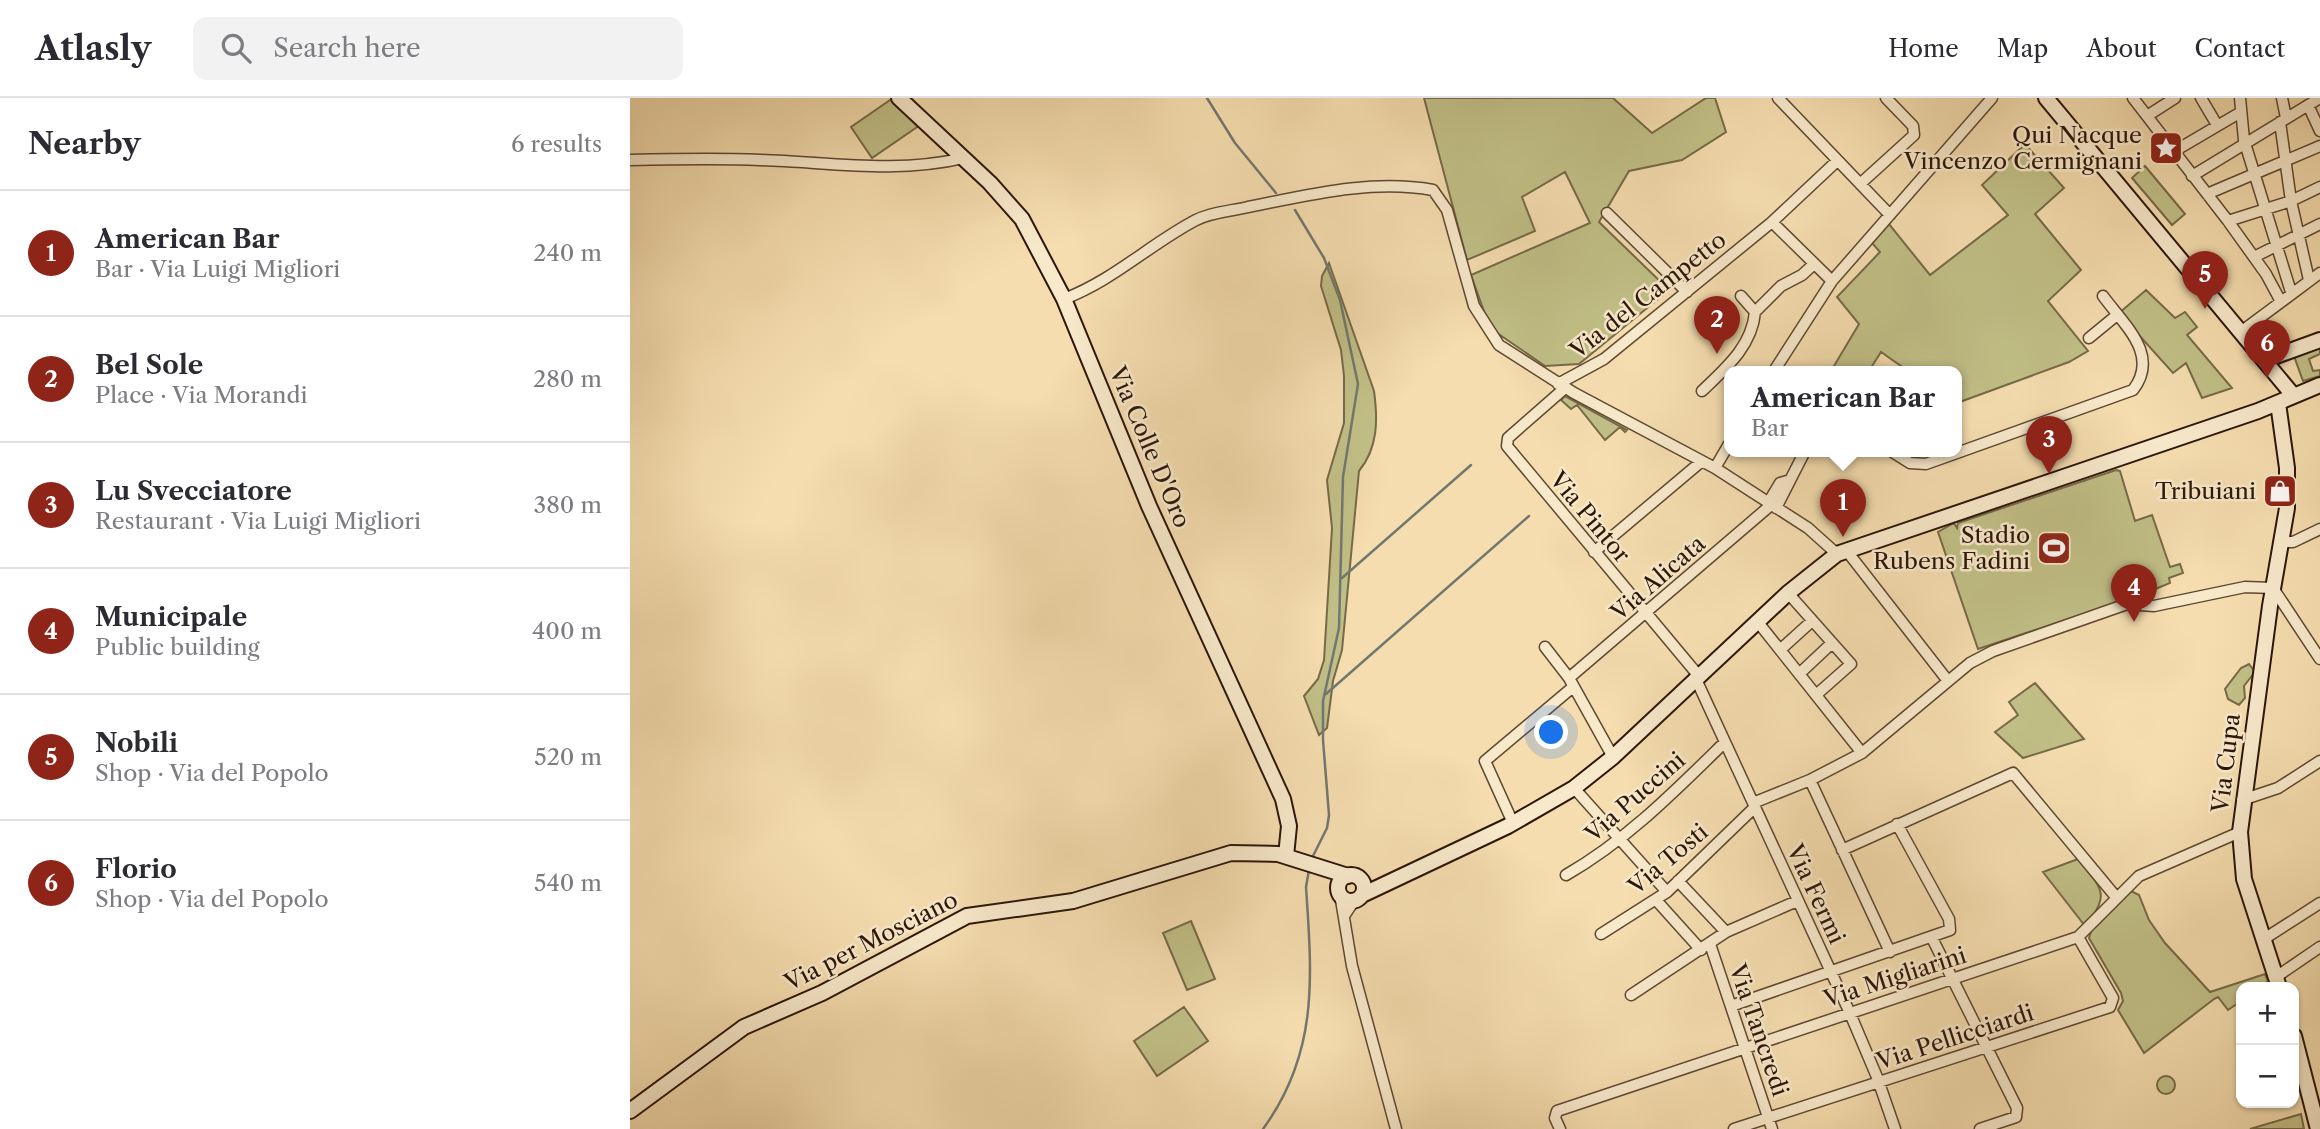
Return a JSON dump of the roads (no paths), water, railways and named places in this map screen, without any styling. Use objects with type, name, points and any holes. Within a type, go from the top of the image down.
[{"type":"main road","name":"Via Colle D'Oro","points":[[899,98],[964,158],[1022,219],[1064,299],[1149,506],[1283,800],[1289,826],[1286,856]]},
{"type":"main road","points":[[2046,98],[2293,395]]},
{"type":"main road","points":[[2265,360],[2320,340]]},
{"type":"main road","points":[[1321,865],[1346,900],[1358,898],[1380,884],[1414,872],[1513,823],[1574,788],[1613,757],[1696,676],[1788,593],[1842,552],[2278,403],[2320,385]]},
{"type":"main road","name":"Via Cupa","points":[[2278,403],[2288,482],[2283,542],[2273,588],[2242,800],[2240,832],[2244,879],[2278,982]]},
{"type":"main road","name":"Via per Mosciano","points":[[630,1111],[744,1027],[822,993],[967,916],[1073,901],[1220,855],[1258,852],[1321,865],[1380,884]]},
{"type":"main road","points":[[1339,892],[1339,883],[1354,877],[1364,885],[1358,898]]},
{"type":"main road","points":[[2296,1045],[2318,1123]]},
{"type":"street","points":[[1778,98],[1890,215]]},
{"type":"street","points":[[1860,184],[1914,135],[1913,126],[1886,98]]},
{"type":"street","points":[[1777,366],[1832,281],[1992,98]]},
{"type":"street","points":[[2133,98],[2228,221],[2280,300]]},
{"type":"street","points":[[2147,116],[2175,98]]},
{"type":"street","points":[[2201,98],[2217,125]]},
{"type":"street","points":[[2240,98],[2246,144],[2291,292]]},
{"type":"street","points":[[2282,98],[2291,201],[2309,280]]},
{"type":"street","points":[[2192,176],[2320,98]]},
{"type":"street","points":[[2308,106],[2320,131]]},
{"type":"street","points":[[2173,152],[2241,112]]},
{"type":"street","points":[[2207,194],[2320,146]]},
{"type":"street","points":[[630,160],[762,160],[841,167],[894,168],[935,165],[964,158]]},
{"type":"street","name":"Via del Campetto","points":[[1064,299],[1113,277],[1174,232],[1200,218],[1301,196],[1404,185],[1433,190],[1447,210],[1474,306],[1492,337],[1507,352],[1562,386],[1604,359],[1687,292],[1772,222],[1837,161]]},
{"type":"street","points":[[2228,221],[2291,201],[2320,187]]},
{"type":"street","points":[[1607,213],[1687,292]]},
{"type":"street","points":[[1772,222],[1832,281]]},
{"type":"street","points":[[2254,257],[2320,225]]},
{"type":"street","points":[[1727,366],[1754,330],[1755,312],[1781,286],[1802,275],[1814,264]]},
{"type":"street","points":[[2242,331],[2280,300],[2320,273]]},
{"type":"street","points":[[1741,296],[1755,312]]},
{"type":"street","points":[[1962,451],[2133,390],[2146,368],[2144,355],[2103,296]]},
{"type":"street","points":[[2089,338],[2117,315]]},
{"type":"street","points":[[1702,391],[1724,369]]},
{"type":"street","points":[[1562,386],[1715,468],[1842,552],[1948,681]]},
{"type":"street","name":"Via Pintor","points":[[1562,386],[1508,438],[1507,446],[1696,676]]},
{"type":"street","points":[[1715,468],[1724,453]]},
{"type":"street","name":"Via Alicata","points":[[1513,823],[1485,761],[1646,613],[1772,506],[1780,483],[1787,481],[1801,457]]},
{"type":"street","points":[[1900,457],[1910,463],[1926,464],[1946,457]]},
{"type":"street","points":[[1594,552],[1702,461]]},
{"type":"street","points":[[2283,542],[2293,542],[2320,529]]},
{"type":"street","points":[[1754,805],[1862,753],[1970,663],[1993,651],[2127,604],[2154,606],[2256,585],[2273,588],[2320,659]]},
{"type":"street","points":[[1788,593],[1851,664],[1816,695]]},
{"type":"street","points":[[1757,621],[1862,753]]},
{"type":"street","points":[[1780,650],[1812,621]]},
{"type":"street","points":[[1799,674],[1832,643]]},
{"type":"street","points":[[1545,647],[1571,682],[1613,757]]},
{"type":"street","name":"Via Fermi","points":[[1696,676],[1849,1011],[1895,1129]]},
{"type":"street","name":"Via Puccini","points":[[1566,875],[1621,839],[1725,742]]},
{"type":"street","points":[[2242,800],[2277,788],[2320,761]]},
{"type":"street","points":[[1842,849],[2013,773],[2116,897]]},
{"type":"street","points":[[1810,780],[1890,952]]},
{"type":"street","points":[[1574,788],[1667,892]]},
{"type":"street","name":"Via Tosti","points":[[1601,934],[1667,892],[1754,805]]},
{"type":"street","points":[[1731,1006],[1950,930],[1949,919],[1897,824]]},
{"type":"street","name":"Via Migliarini","points":[[1560,1129],[1555,1118],[1556,1111],[1849,1011],[2078,937],[2116,897],[2147,871],[2240,832]]},
{"type":"street","points":[[1678,881],[1726,932]]},
{"type":"street","points":[[1339,892],[1352,966],[1396,1129]]},
{"type":"street","points":[[1344,916],[1358,898]]},
{"type":"street","points":[[1656,900],[1705,947]]},
{"type":"street","points":[[1631,995],[1726,932],[1797,901]]},
{"type":"street","points":[[2263,939],[2320,903]]},
{"type":"street","name":"Via Pellicciardi","points":[[1734,1129],[2113,1005],[2113,998],[2078,937]]},
{"type":"street","points":[[1932,938],[2017,1115],[1980,1129]]},
{"type":"street","name":"Via Tancredi","points":[[1705,947],[1731,1006],[1772,1129]]},
{"type":"street","points":[[2278,982],[2320,947]]},
{"type":"waterway","points":[[1207,98],[1235,143],[1276,193]]},
{"type":"waterway","points":[[1295,210],[1324,258],[1340,300],[1358,384],[1343,477],[1339,628],[1323,701],[1329,815],[1327,828],[1313,856]]},
{"type":"waterway","points":[[1342,578],[1471,465]]},
{"type":"waterway","points":[[1326,694],[1529,516]]},
{"type":"waterway","points":[[1263,1129],[1281,1100],[1303,1042],[1310,983],[1306,887],[1309,870]]},
{"type":"place","name":"Qui Nacque Vincenzo Cermignani","points":[[2166,148]]},
{"type":"place","name":"Nobili","points":[[2205,309]]},
{"type":"place","name":"Bel Sole","points":[[1717,354]]},
{"type":"place","name":"Florio","points":[[2267,378]]},
{"type":"place","name":"Lu Svecciatore","points":[[2049,474]]},
{"type":"place","name":"Tribuiani","points":[[2280,491]]},
{"type":"place","name":"American Bar","points":[[1843,537]]},
{"type":"place","name":"Stadio Rubens Fadini","points":[[2054,548]]},
{"type":"place","name":"Municipale","points":[[2134,622]]}]
